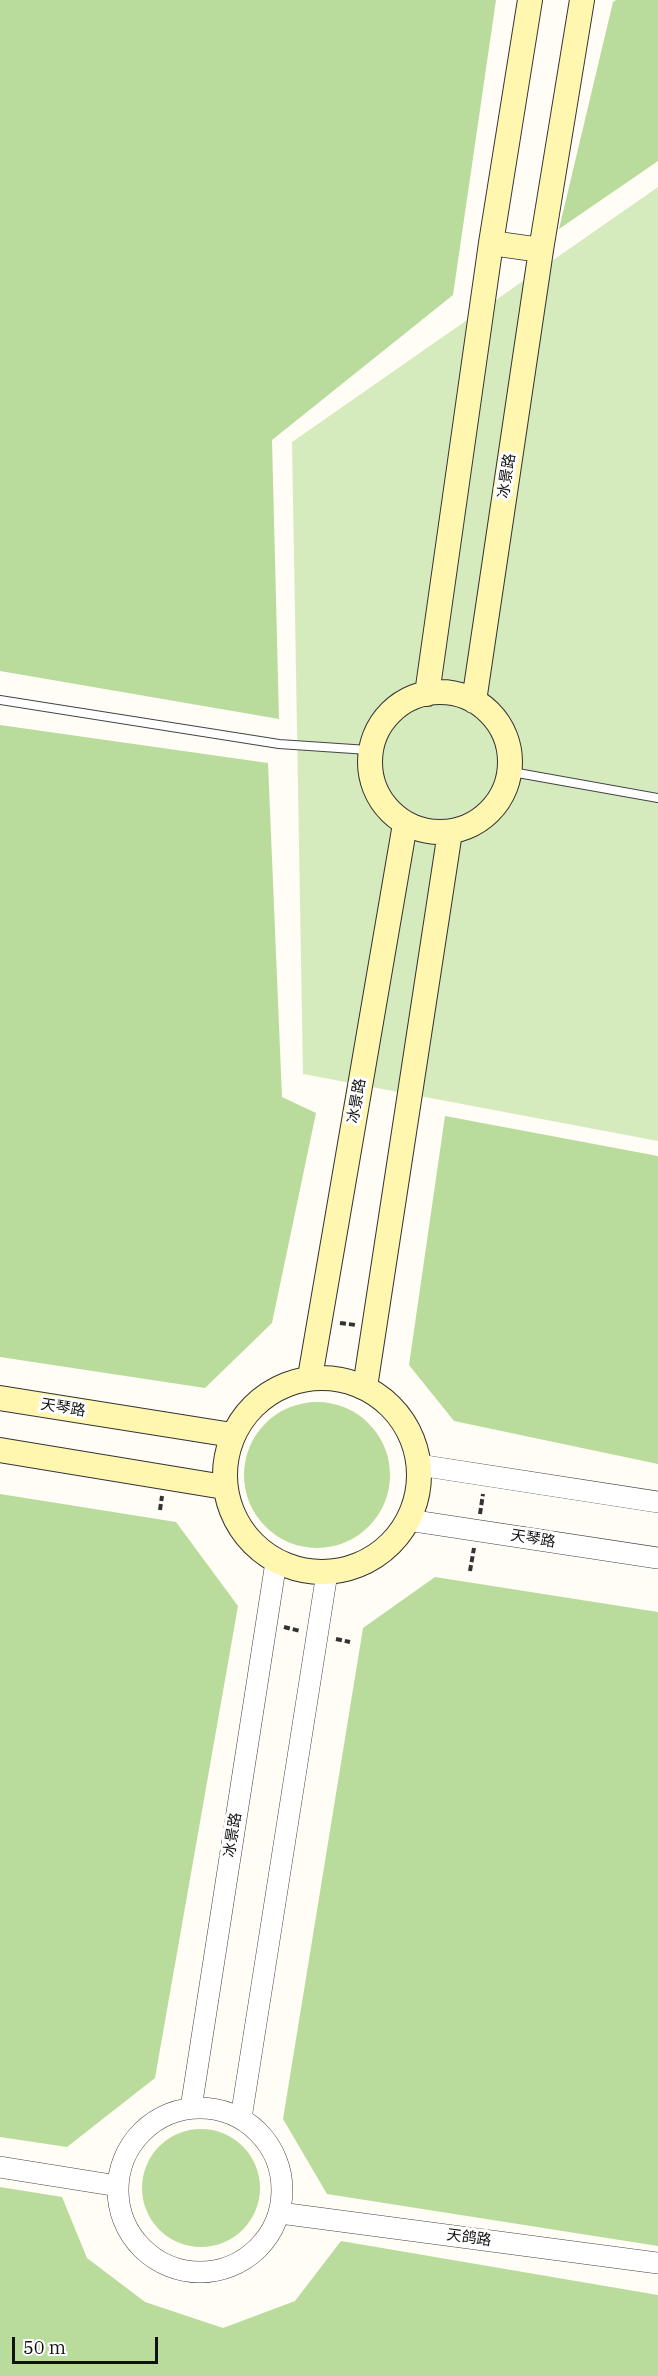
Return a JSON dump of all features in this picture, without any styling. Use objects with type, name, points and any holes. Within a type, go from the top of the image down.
[{"type":"main road","points":[[427,694],[491,243],[530,0]]},
{"type":"main road","name":"冰景路","points":[[474,701],[541,250],[582,0]]},
{"type":"main road","points":[[491,243],[541,250]]},
{"type":"main road","points":[[440,692],[462,695],[474,701],[483,706],[499,723],[508,745],[512,772],[504,791],[491,811],[472,825],[450,832],[426,832],[405,824],[387,809],[375,790],[369,767],[368,750],[381,723],[396,706],[417,695],[440,692]]},
{"type":"main road","name":"冰景路","points":[[310,1377],[405,824]]},
{"type":"main road","points":[[365,1386],[450,832]]},
{"type":"main road","points":[[310,1377],[338,1378],[365,1386],[392,1406],[410,1433],[419,1465],[418,1493],[408,1520],[388,1547],[360,1565],[327,1573],[301,1571],[276,1562],[251,1543],[233,1517],[224,1487],[225,1460],[232,1435],[251,1407],[278,1387],[310,1377]]},
{"type":"main road","name":"天琴路","points":[[0,1398],[232,1435]]},
{"type":"main road","points":[[0,1450],[224,1487]]},
{"type":"street","points":[[419,1465],[658,1502]]},
{"type":"street","name":"天琴路","points":[[408,1520],[658,1558]]},
{"type":"street","name":"冰景路","points":[[191,2108],[276,1562]]},
{"type":"street","points":[[241,2118],[327,1573]]},
{"type":"street","points":[[191,2108],[217,2109],[241,2118],[262,2135],[277,2158],[283,2185],[280,2212],[268,2237],[250,2256],[226,2268],[200,2272],[183,2270],[150,2256],[132,2237],[121,2213],[118,2186],[122,2164],[132,2143],[148,2126],[168,2114],[191,2108]]},
{"type":"street","points":[[0,2167],[118,2186]]},
{"type":"street","name":"天鸽路","points":[[280,2212],[658,2263]]},
{"type":"lane","points":[[0,700],[279,744],[368,750]]},
{"type":"lane","points":[[512,772],[658,798]]},
{"type":"path","points":[[320,1319],[374,1329]]},
{"type":"green space","points":[[0,0],[496,0],[453,295],[272,440],[279,719],[0,671]]},
{"type":"green space","points":[[616,0],[658,0],[658,161],[559,229],[613,2]]},
{"type":"green space","points":[[658,187],[658,1141],[303,1074],[292,442]]},
{"type":"green space","points":[[0,725],[268,763],[282,1097],[316,1113],[272,1323],[205,1388],[0,1357]]},
{"type":"green space","points":[[445,1116],[658,1156],[658,1464],[454,1421],[409,1365]]},
{"type":"green space","points":[[317,1402],[331,1403],[345,1408],[358,1414],[369,1423],[378,1434],[384,1447],[389,1461],[389,1489],[384,1503],[378,1516],[369,1527],[358,1536],[345,1542],[331,1547],[317,1548],[303,1547],[289,1542],[276,1536],[265,1527],[256,1516],[250,1503],[245,1489],[244,1475],[245,1461],[250,1447],[256,1434],[265,1423],[276,1414],[289,1408],[303,1403]]},
{"type":"green space","points":[[0,1494],[176,1522],[238,1606],[155,2078],[67,2147],[0,2137]]},
{"type":"green space","points":[[435,1577],[658,1612],[658,2246],[327,2194],[283,2119],[363,1628]]},
{"type":"green space","points":[[201,2129],[224,2133],[243,2146],[256,2165],[260,2188],[256,2211],[243,2230],[224,2243],[201,2247],[178,2243],[159,2230],[146,2211],[142,2188],[146,2165],[159,2146],[178,2133]]},
{"type":"green space","points":[[0,2187],[62,2197],[87,2258],[145,2302],[223,2328],[295,2301],[341,2241],[658,2295],[658,2376],[0,2376]]}]
